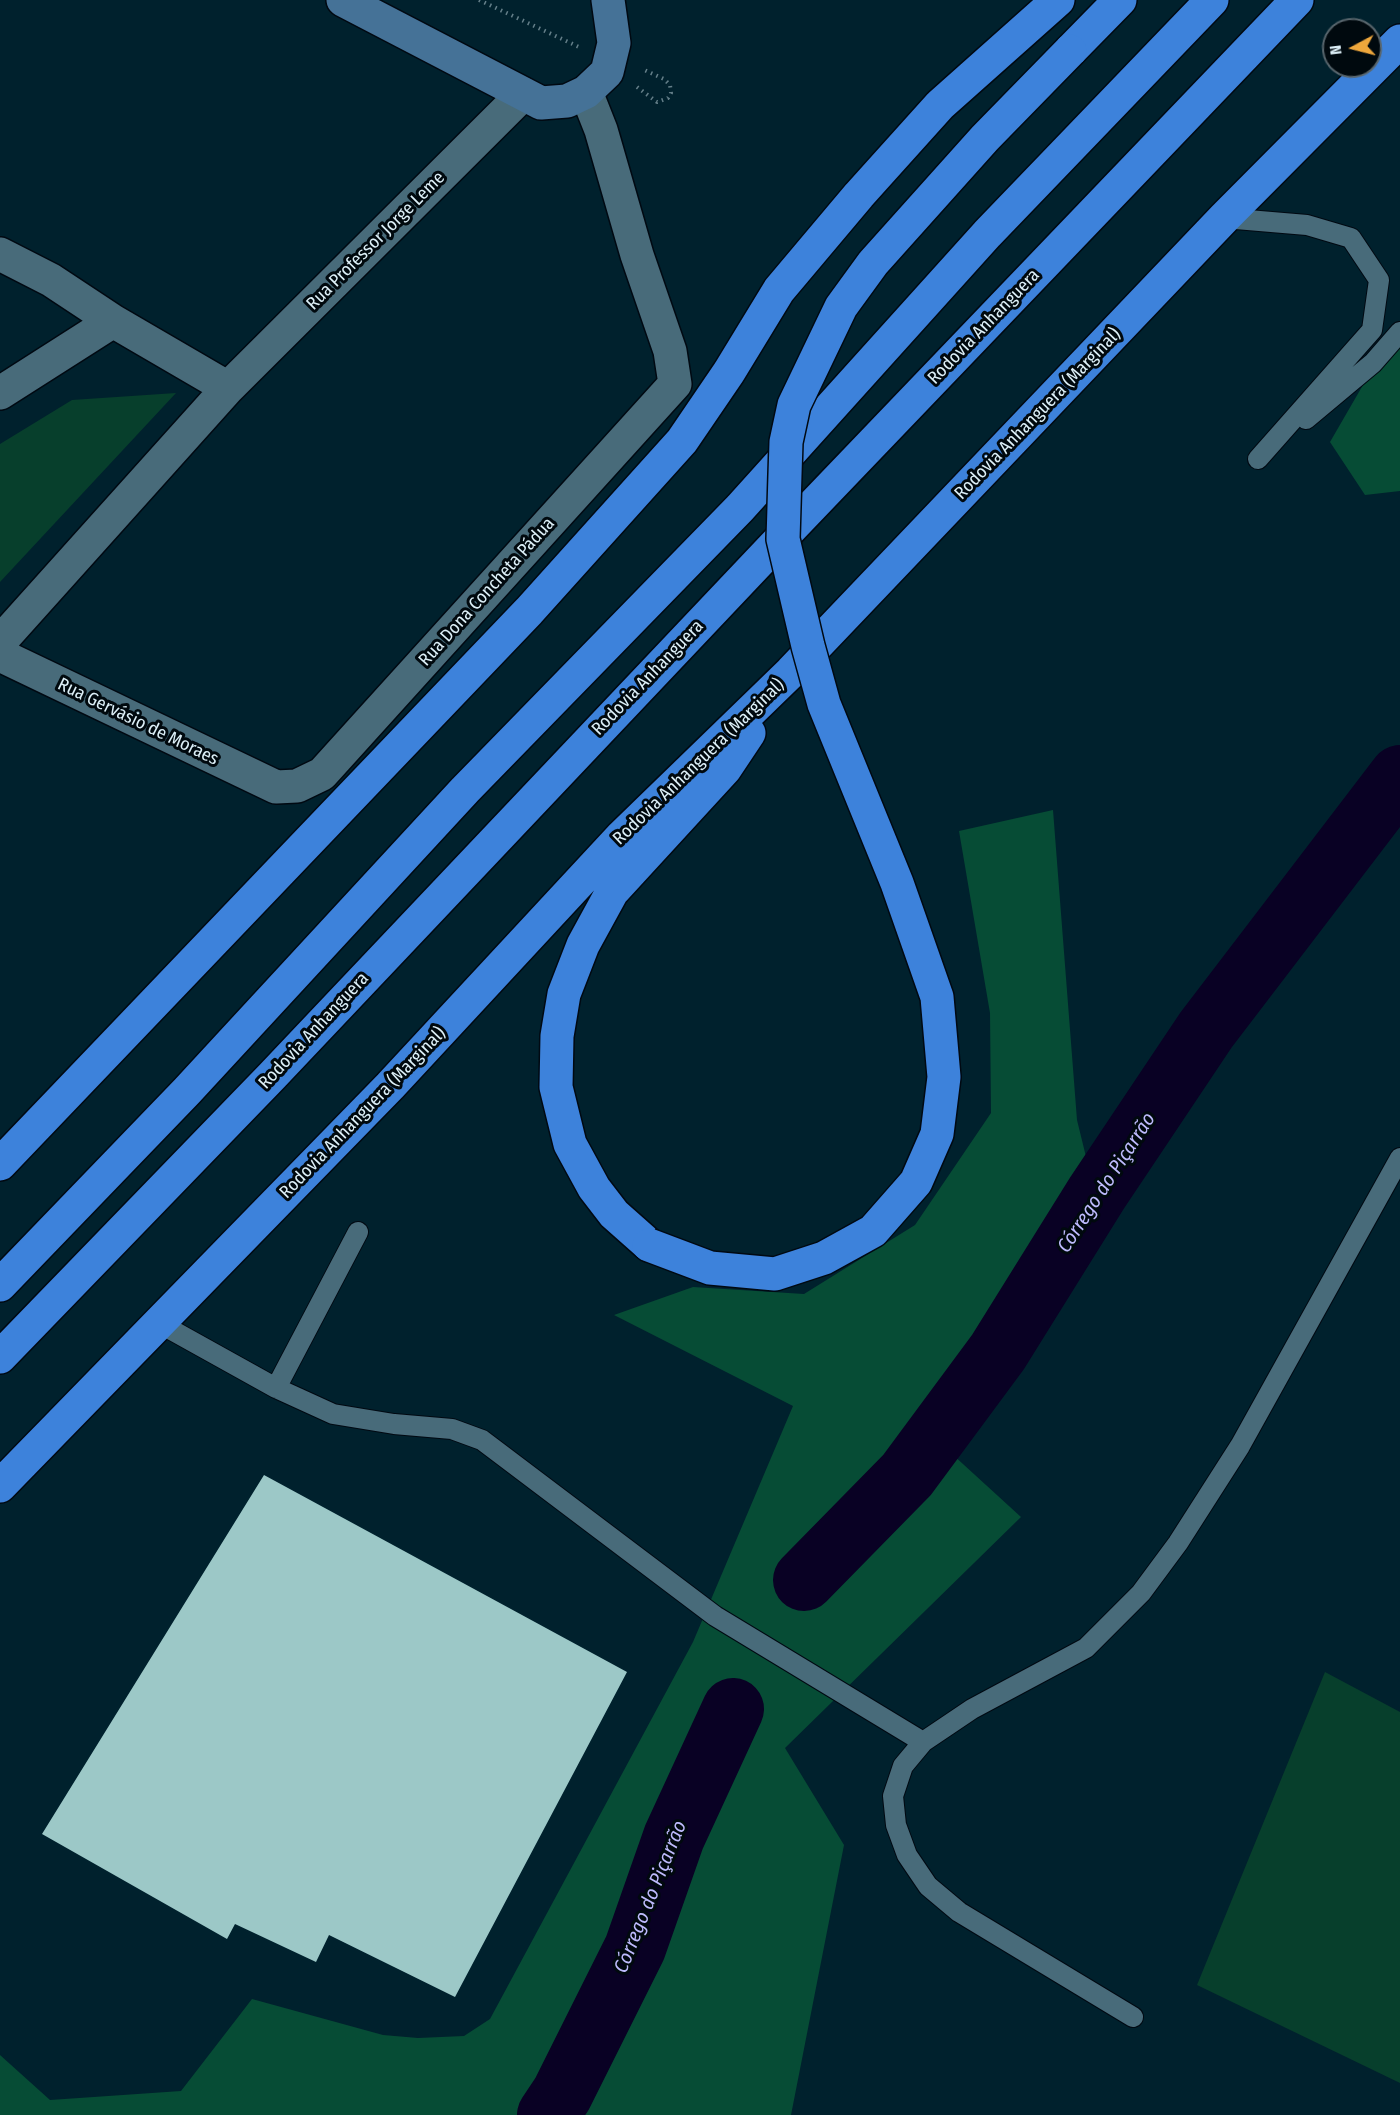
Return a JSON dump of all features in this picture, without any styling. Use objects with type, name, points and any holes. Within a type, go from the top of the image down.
[{"type":"highway","points":[[0,1164],[537,602],[682,441],[729,372],[779,290],[866,188],[940,105],[1058,0]]},
{"type":"highway","points":[[791,672],[725,769],[612,892],[583,945],[564,994],[556,1036],[556,1087],[570,1144],[594,1188],[614,1214],[649,1245],[710,1268],[775,1274],[824,1258],[873,1231],[916,1182],[936,1134],[944,1077],[937,997],[897,883],[824,704],[783,538],[786,442],[794,405],[841,307],[873,263],[985,138],[1120,0]]},
{"type":"highway","points":[[0,1285],[187,1091],[465,790],[740,508],[987,234],[1212,0]]},
{"type":"highway","name":"Rodovia Anhanguera","points":[[0,1357],[272,1076],[771,549],[1297,0]]},
{"type":"highway","name":"Rodovia Anhanguera (Marginal)","points":[[0,1486],[390,1086],[622,836],[791,672],[1224,219],[1400,41]]},
{"type":"street","points":[[344,0],[541,103],[567,101],[586,92],[600,81],[611,62],[614,43],[611,1]]},
{"type":"street","name":"Rua Dona Concheta Pádua","points":[[276,787],[297,786],[322,774],[675,384],[674,370],[637,255],[601,130],[586,92]]},
{"type":"street","name":"Rua Professor Jorge Leme","points":[[0,642],[228,388],[523,94]]},
{"type":"street","points":[[0,254],[51,280],[113,321],[228,388]]},
{"type":"street","points":[[0,393],[113,321]]},
{"type":"street","name":"Rua Gervásio de Moraes","points":[[0,655],[276,787]]},
{"type":"lane","points":[[1224,219],[1307,225],[1351,238],[1378,280],[1372,330],[1258,459],[1373,363],[1400,332]]},
{"type":"lane","points":[[1133,2017],[959,1912],[928,1886],[907,1855],[896,1825],[893,1796],[903,1766],[923,1742],[972,1709],[1086,1648],[1141,1593],[1178,1543],[1240,1446],[1397,1169]]},
{"type":"lane","points":[[276,1388],[358,1232]]},
{"type":"lane","points":[[159,1323],[276,1388],[333,1414],[394,1424],[452,1429],[482,1440],[715,1616],[923,1742]]},
{"type":"path","points":[[479,0],[611,62]]},
{"type":"green space","points":[[1400,321],[1400,491],[1365,495],[1330,442]]},
{"type":"green space","points":[[176,393],[0,582],[0,444],[72,400]]},
{"type":"green space","points":[[1053,810],[1077,1120],[1089,1169],[917,1422],[1021,1517],[785,1748],[844,1845],[791,2115],[0,2115],[0,2055],[50,2100],[181,2091],[252,1999],[383,2035],[418,2038],[464,2036],[490,2019],[693,1642],[793,1406],[614,1315],[693,1287],[804,1294],[915,1225],[991,1113],[990,1013],[959,831]]},
{"type":"green space","points":[[1325,1672],[1400,1712],[1400,2083],[1197,1985]]},
{"type":"building","points":[[264,1475],[627,1672],[455,1997],[329,1935],[316,1962],[235,1924],[227,1939],[42,1834]]},
{"type":"waterway","name":"Córrego do Piçarrão","points":[[804,1580],[907,1475],[998,1352],[1097,1193],[1206,1030],[1400,776]]},
{"type":"waterway","name":"Córrego do Piçarrão","points":[[548,2115],[562,2094],[635,1948],[674,1837],[733,1709]]}]
